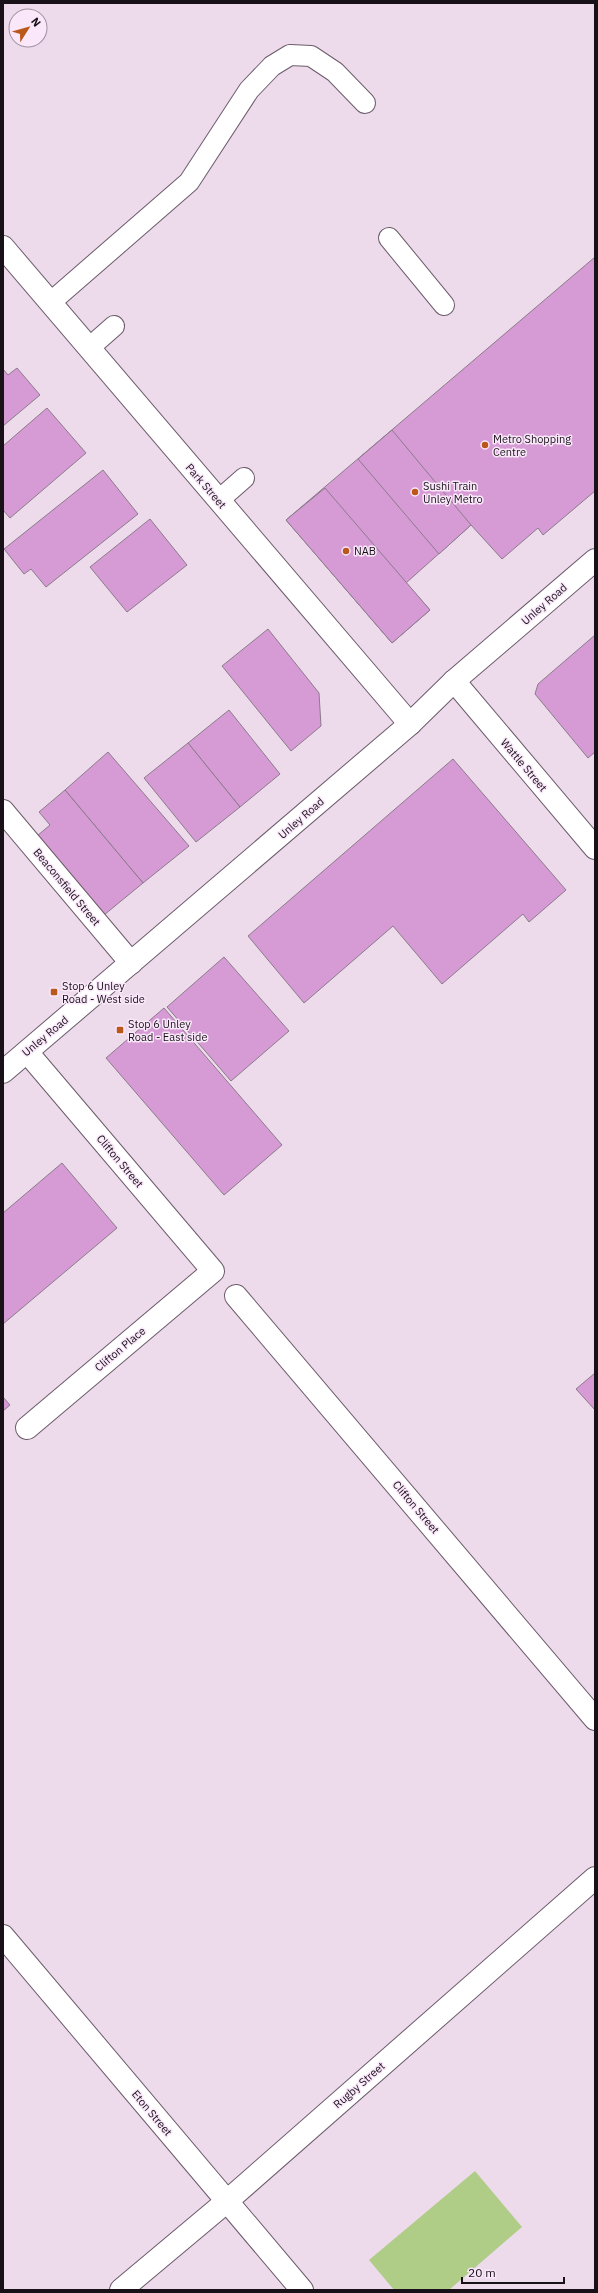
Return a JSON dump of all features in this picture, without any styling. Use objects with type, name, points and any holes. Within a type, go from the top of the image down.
[{"type":"street","name":"Park Street","points":[[3,246],[410,724]]},
{"type":"street","name":"Unley Road","points":[[3,1072],[410,724],[454,681],[595,560]]},
{"type":"street","name":"Wattle Street","points":[[454,681],[595,848]]},
{"type":"street","name":"Beaconsfield Street","points":[[3,811],[131,963]]},
{"type":"street","name":"Clifton Street","points":[[27,1052],[213,1270]]},
{"type":"street","name":"Clifton Place","points":[[27,1428],[213,1270]]},
{"type":"street","name":"Clifton Street","points":[[236,1296],[595,1719]]},
{"type":"street","name":"Rugby Street","points":[[121,2290],[226,2202],[595,1878]]},
{"type":"street","name":"Eton Street","points":[[3,1936],[226,2202],[302,2290]]},
{"type":"lane","points":[[51,302],[189,182],[249,90],[272,66],[290,55],[312,56],[335,72],[365,103]]},
{"type":"lane","points":[[389,238],[444,305]]},
{"type":"lane","points":[[89,348],[114,326]]},
{"type":"lane","points":[[219,500],[244,478]]},
{"type":"green space","points":[[475,2171],[522,2227],[449,2290],[394,2290],[369,2260]]},
{"type":"building","name":"Metro Shopping Centre","points":[[595,257],[595,491],[543,535],[538,528],[502,559],[471,525],[406,583],[430,610],[392,643],[286,520]]},
{"type":"building","points":[[17,368],[40,395],[3,426],[3,369],[8,375]]},
{"type":"building","points":[[47,408],[86,453],[10,518],[3,510],[3,446]]},
{"type":"building","name":"Sushi Train Unley Metro","points":[[392,430],[471,525],[439,554],[358,459]]},
{"type":"building","points":[[103,470],[138,514],[46,587],[31,569],[24,574],[4,549]]},
{"type":"building","name":"NAB","points":[[325,488],[430,610],[392,643],[286,520]]},
{"type":"building","points":[[150,519],[187,565],[127,612],[90,567]]},
{"type":"building","points":[[268,629],[319,693],[321,726],[291,751],[222,666]]},
{"type":"building","points":[[595,635],[595,752],[588,758],[535,694],[538,684]]},
{"type":"building","points":[[229,710],[280,774],[240,807],[188,743]]},
{"type":"building","points":[[188,743],[240,807],[196,842],[144,778]]},
{"type":"building","points":[[108,752],[189,846],[143,883],[65,790]]},
{"type":"building","points":[[453,759],[566,890],[529,922],[523,914],[442,984],[393,926],[304,1003],[248,936]]},
{"type":"building","points":[[65,790],[143,883],[104,915],[37,836],[50,825],[39,812]]},
{"type":"building","points":[[224,957],[289,1031],[231,1081],[167,1007]]},
{"type":"building","points":[[164,1008],[282,1145],[224,1195],[106,1058]]},
{"type":"building","points":[[62,1163],[117,1228],[3,1324],[3,1213]]},
{"type":"building","points":[[595,1373],[595,1410],[576,1389]]},
{"type":"building","points":[[3,1397],[10,1405],[3,1411]]},
{"type":"place","name":"Metro Shopping Centre","points":[[485,445]]},
{"type":"place","name":"Sushi Train Unley Metro","points":[[415,492]]},
{"type":"place","name":"NAB","points":[[346,551]]},
{"type":"place","name":"Stop 6 Unley Road - West side","points":[[54,992]]},
{"type":"place","name":"Stop 6 Unley Road - East side","points":[[120,1030]]}]
